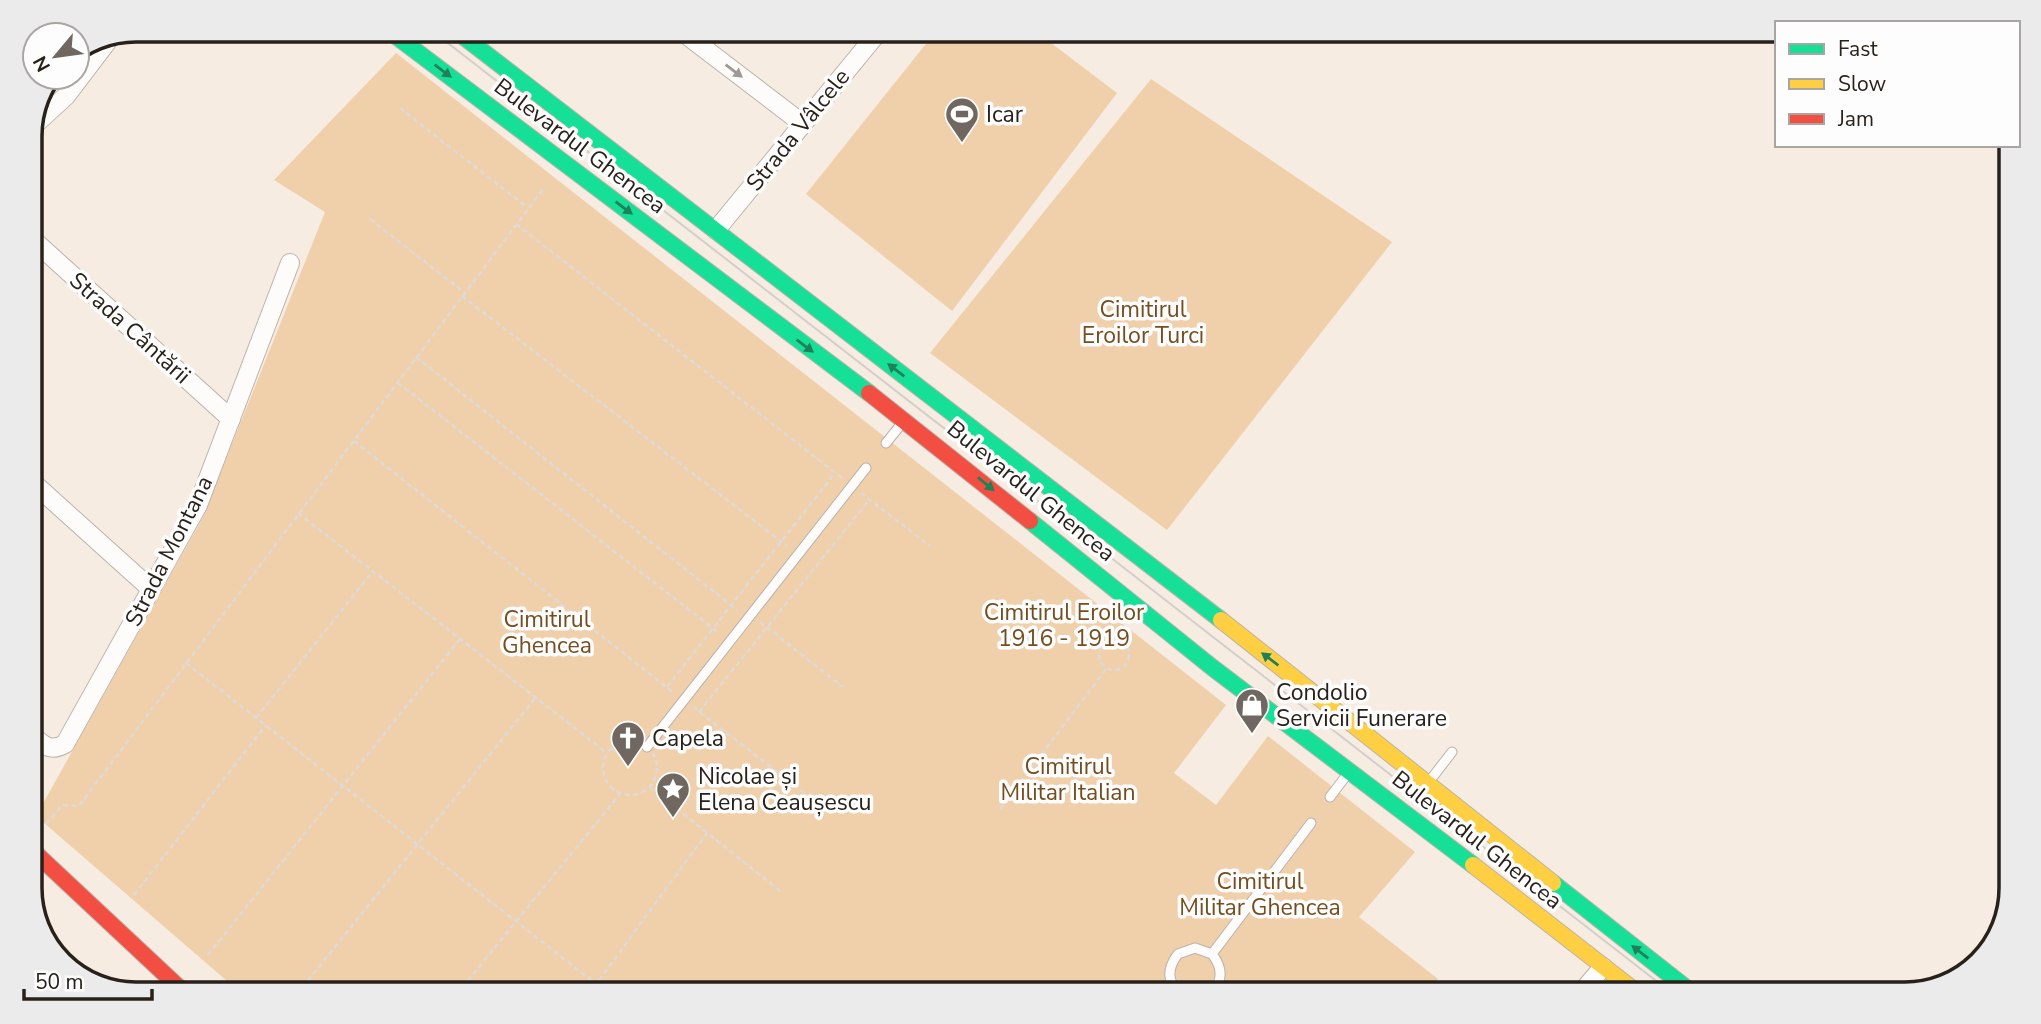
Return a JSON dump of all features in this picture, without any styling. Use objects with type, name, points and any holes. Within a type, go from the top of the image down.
[{"type":"main road","name":"Bulevardul Ghencea","points":[[404,42],[904,420],[1213,668],[1361,756],[1427,784],[1679,982]]},
{"type":"main road","name":"Bulevardul Ghencea","points":[[471,42],[925,392],[1361,756],[1623,982]]},
{"type":"main road","points":[[904,420],[925,392]]},
{"type":"main road","points":[[42,859],[173,982]]},
{"type":"street","points":[[696,42],[803,124]]},
{"type":"street","name":"Strada Vâlcele","points":[[716,230],[870,42]]},
{"type":"street","points":[[45,116],[66,96],[102,48]]},
{"type":"street","name":"Strada Cântării","points":[[42,248],[231,419]]},
{"type":"street","name":"Strada Montana","points":[[42,744],[47,748],[57,748],[65,744],[198,505],[290,263]]},
{"type":"street","points":[[42,491],[151,589]]},
{"type":"street","points":[[1590,982],[1603,967]]},
{"type":"lane","points":[[886,443],[904,420]]},
{"type":"lane","points":[[647,747],[866,468]]},
{"type":"lane","points":[[1427,784],[1452,752]]},
{"type":"lane","points":[[1330,797],[1361,756]]},
{"type":"lane","points":[[1212,954],[1311,823]]},
{"type":"lane","points":[[1172,982],[1172,961],[1186,950],[1204,950],[1212,954],[1217,961],[1221,978],[1218,982]]},
{"type":"path","points":[[400,108],[528,208]]},
{"type":"path","points":[[42,828],[63,806],[79,806],[544,188]]},
{"type":"path","points":[[370,219],[798,555]]},
{"type":"path","points":[[516,224],[930,546]]},
{"type":"path","points":[[416,358],[731,606],[767,627],[843,687]]},
{"type":"path","points":[[397,382],[730,642]]},
{"type":"path","points":[[353,440],[807,795]]},
{"type":"path","points":[[667,687],[835,473]]},
{"type":"path","points":[[699,712],[869,500]]},
{"type":"path","points":[[298,513],[607,753]]},
{"type":"path","points":[[256,718],[373,571]]},
{"type":"path","points":[[208,955],[460,639]]},
{"type":"path","points":[[1115,640],[1124,643],[1129,652],[1128,662],[1117,670],[1107,668],[1101,661],[1102,647],[1115,640]]},
{"type":"path","points":[[186,663],[593,982]]},
{"type":"path","points":[[1000,808],[1107,668]]},
{"type":"path","points":[[307,982],[536,697]]},
{"type":"path","points":[[134,895],[265,725]]},
{"type":"path","points":[[621,742],[639,743],[647,747],[653,754],[657,771],[650,788],[634,796],[620,794],[604,779],[603,761],[607,753],[621,742]]},
{"type":"path","points":[[650,788],[780,891]]},
{"type":"path","points":[[467,982],[620,794]]},
{"type":"path","points":[[597,982],[708,833]]},
{"type":"green space","name":"Icar","points":[[927,42],[1050,42],[1117,93],[952,311],[806,194]]},
{"type":"green space","name":"Cimitirul Ghencea","points":[[396,53],[1226,705],[1174,773],[1216,805],[1268,736],[1415,852],[1359,917],[1438,979],[1435,982],[228,982],[42,821],[42,805],[202,519],[325,212],[274,180]]},
{"type":"green space","name":"Cimitirul Eroilor Turci","points":[[1151,79],[1392,242],[1167,530],[930,353]]},
{"type":"tram line","points":[[446,42],[1658,982]]},
{"type":"traffic: fast","points":[[404,42],[869,393]]},
{"type":"traffic: fast","points":[[471,42],[1221,620]]},
{"type":"traffic: fast","points":[[1030,521],[1213,668],[1473,865]]},
{"type":"traffic: fast","points":[[1553,883],[1679,982]]},
{"type":"traffic: slow","points":[[1221,620],[1553,883]]},
{"type":"traffic: slow","points":[[1473,865],[1624,982]]},
{"type":"traffic: jam","points":[[869,393],[1030,521]]},
{"type":"traffic: jam","points":[[42,859],[173,982]]},
{"type":"place","name":"Icar","points":[[962,144]]},
{"type":"place","name":"Condolio Servicii Funerare","points":[[1252,735]]},
{"type":"place","name":"Capela","points":[[628,768]]},
{"type":"place","name":"Nicolae și Elena Ceaușescu","points":[[673,819]]},
{"type":"park label","name":"Cimitirul Eroilor 1916 - 1919","points":[[1064,625]]},
{"type":"park label","name":"Cimitirul Militar Italian","points":[[1068,779]]},
{"type":"park label","name":"Cimitirul Militar Ghencea","points":[[1260,894]]}]
